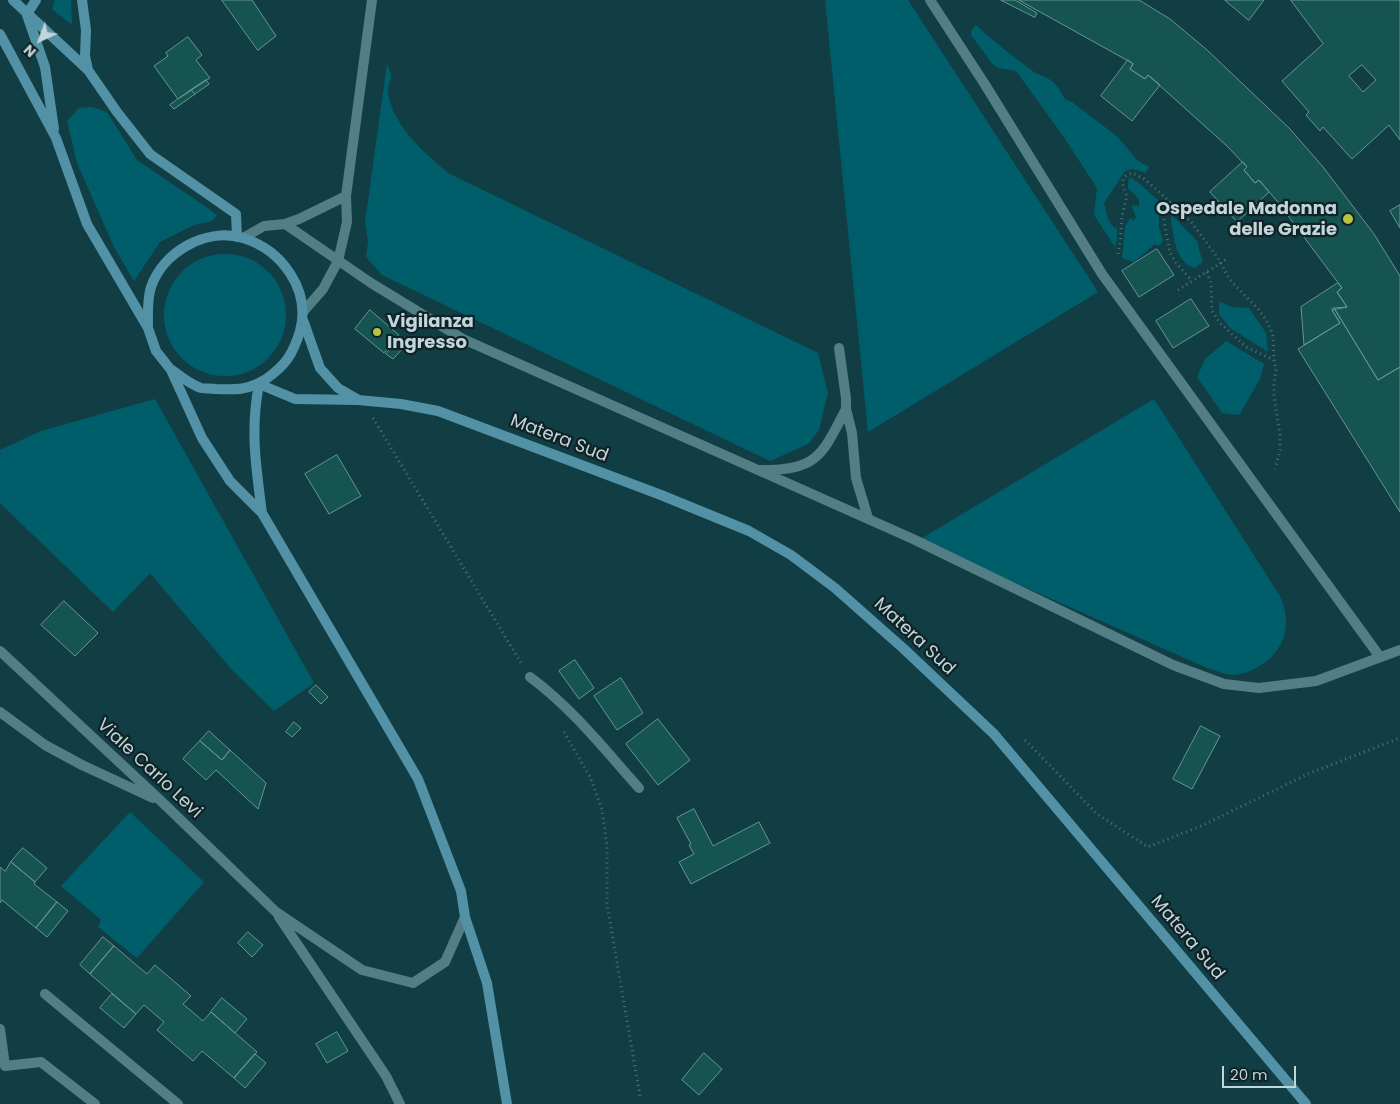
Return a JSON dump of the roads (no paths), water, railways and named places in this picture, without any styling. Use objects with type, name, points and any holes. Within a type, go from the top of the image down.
[{"type":"main road","points":[[13,0],[88,70],[117,112],[150,154],[236,214],[240,237]]},
{"type":"main road","points":[[27,14],[36,0]]},
{"type":"main road","points":[[82,0],[86,30],[85,56],[88,70]]},
{"type":"main road","points":[[27,14],[44,67],[56,138]]},
{"type":"main road","points":[[0,34],[56,138],[87,224],[148,328],[156,351],[171,370],[202,438],[230,481],[262,513],[418,779],[461,891],[465,917],[487,983],[507,1104]]},
{"type":"main road","points":[[148,328],[147,305],[152,286],[161,268],[175,254],[186,246],[203,239],[221,236],[240,237],[272,252],[293,275],[300,293],[303,316],[320,368],[338,388],[363,400]]},
{"type":"main road","points":[[171,370],[200,388],[239,390],[259,384],[280,369],[294,349],[303,316]]},
{"type":"main road","points":[[259,384],[253,430],[262,513]]},
{"type":"main road","name":"Matera Sud","points":[[259,384],[296,399],[363,400],[401,404],[438,411],[662,495],[749,531],[791,555],[835,588],[904,649],[994,734],[1306,1104]]},
{"type":"street","points":[[303,316],[323,289],[338,261],[347,222],[346,196],[372,0]]},
{"type":"street","points":[[930,0],[984,83],[1102,274],[1380,657]]},
{"type":"street","points":[[240,237],[264,226],[285,224],[346,196]]},
{"type":"street","points":[[285,224],[371,283],[463,338],[868,518],[1173,665],[1224,684],[1259,688],[1316,681],[1400,650]]},
{"type":"street","points":[[838,348],[846,409],[852,432],[856,478],[868,518]]},
{"type":"street","points":[[758,470],[782,470],[802,466],[818,457],[830,440],[846,409]]},
{"type":"street","name":"Viale Carlo Levi","points":[[0,650],[276,912],[362,970],[413,983],[445,962],[465,917]]},
{"type":"street","points":[[530,677],[552,693],[570,711],[639,788]]},
{"type":"street","points":[[0,712],[60,753],[161,801]]},
{"type":"street","name":"Viale Carlo Levi","points":[[276,912],[386,1076],[400,1104]]},
{"type":"street","points":[[45,994],[178,1104]]},
{"type":"street","points":[[0,1030],[3,1070],[41,1062],[95,1104]]},
{"type":"place","name":"Ospedale Madonna delle Grazie","points":[[1348,219]]},
{"type":"place","name":"Vigilanza Ingresso","points":[[377,332]]}]
